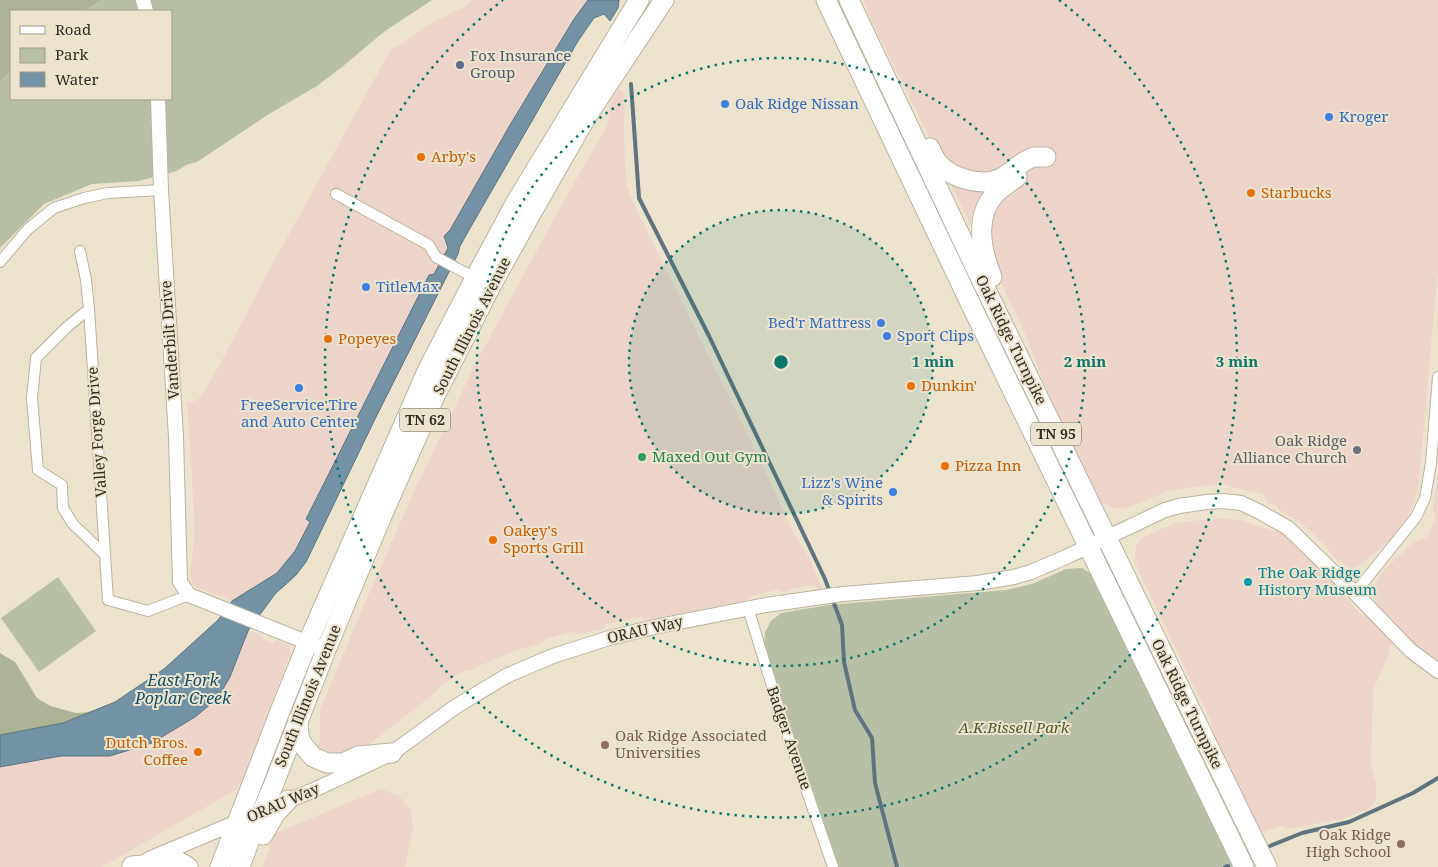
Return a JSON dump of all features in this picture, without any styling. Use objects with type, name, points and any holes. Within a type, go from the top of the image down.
[{"type":"highway","name":"South Illinois Avenue","points":[[220,867],[308,642],[468,275],[516,202],[639,0]]},
{"type":"highway","name":"South Illinois Avenue","points":[[240,867],[248,842],[326,650],[436,394],[491,286],[587,116],[664,0]]},
{"type":"highway","points":[[651,20],[674,0]]},
{"type":"highway","points":[[815,0],[845,39]]},
{"type":"highway","name":"Oak Ridge Turnpike","points":[[826,0],[977,317],[1244,867]]},
{"type":"highway","name":"Oak Ridge Turnpike","points":[[849,0],[1040,401],[1267,867]]},
{"type":"highway","points":[[855,0],[872,49],[909,106],[938,163],[945,169],[955,175],[969,179],[990,181],[1000,178],[1033,157],[1046,157],[1039,165],[1015,179],[995,194],[985,212],[982,236],[984,254],[991,275],[1019,333],[1040,401]]},
{"type":"highway","points":[[298,719],[299,736],[302,744],[314,757],[327,763],[343,763],[358,756],[392,753]]},
{"type":"highway","points":[[251,867],[264,833],[275,814],[288,800]]},
{"type":"highway","points":[[131,866],[154,864],[175,858],[188,867]]},
{"type":"street","name":"Vanderbilt Drive","points":[[158,100],[161,190],[176,437],[180,582],[189,595]]},
{"type":"street","points":[[0,262],[28,229],[54,208],[84,198],[161,190]]},
{"type":"street","points":[[336,194],[429,245],[436,257],[468,275]]},
{"type":"street","name":"Valley Forge Drive","points":[[80,251],[86,280],[89,310],[108,600],[148,611],[189,595]]},
{"type":"street","points":[[89,310],[67,327],[36,358],[32,398],[38,470],[62,485],[63,508],[74,524],[104,554]]},
{"type":"street","points":[[1355,593],[1416,517],[1425,498],[1431,463],[1438,377]]},
{"type":"street","name":"ORAU Way","points":[[131,866],[314,790],[392,753],[455,707],[506,676],[552,656],[617,636],[748,608],[825,596],[978,583],[1014,577],[1032,572],[1165,510],[1196,503],[1223,501],[1241,503],[1288,528],[1410,650],[1438,671]]},
{"type":"street","points":[[189,595],[326,650]]},
{"type":"street","name":"Badger Avenue","points":[[748,608],[782,719],[833,867]]},
{"type":"shaded area","points":[[471,0],[588,0],[574,19],[450,230],[445,235],[448,248],[434,274],[429,275],[307,519],[310,522],[295,551],[277,573],[232,601],[196,587],[190,576],[194,541],[194,513],[187,402],[195,401],[201,397],[219,366],[266,276],[391,49],[428,25],[468,5]]},
{"type":"shaded area","points":[[863,0],[1438,0],[1438,268],[1418,491],[1413,507],[1392,538],[1361,565],[1355,568],[1348,567],[1341,561],[1339,562],[1314,534],[1301,523],[1278,509],[1278,507],[1267,502],[1263,494],[1227,486],[1223,481],[1216,485],[1166,492],[1124,509],[1113,508],[1102,503],[1052,404],[992,256],[974,232],[949,181],[955,167],[935,149]]},
{"type":"shaded area","points":[[619,89],[624,93],[625,98],[625,166],[627,185],[632,201],[761,462],[790,526],[810,559],[822,589],[812,585],[789,591],[781,592],[777,590],[752,596],[743,601],[648,620],[640,617],[606,624],[603,629],[579,634],[571,632],[545,639],[540,644],[514,651],[464,671],[441,685],[435,693],[368,745],[347,757],[315,751],[320,741],[321,708],[416,487],[477,361],[566,197],[607,126],[612,99]]},
{"type":"shaded area","points":[[1438,481],[1438,661],[1404,634],[1390,646],[1389,655],[1373,690],[1371,767],[1376,783],[1376,800],[1371,808],[1345,818],[1289,829],[1281,826],[1259,833],[1217,746],[1210,719],[1138,570],[1135,559],[1136,546],[1142,538],[1176,523],[1209,519],[1211,521],[1216,518],[1241,520],[1247,524],[1281,533],[1289,538],[1315,562],[1362,616],[1376,601],[1375,586],[1382,572],[1414,542],[1427,537],[1436,516],[1433,504]]},
{"type":"shaded area","points":[[248,631],[260,634],[264,640],[273,643],[276,640],[280,641],[289,646],[291,652],[242,780],[236,790],[102,867],[0,867],[0,767],[61,756],[111,756],[152,743],[195,717],[217,699],[230,677]]},
{"type":"shaded area","points":[[381,789],[399,796],[411,810],[412,823],[414,824],[405,867],[263,867],[274,834]]},
{"type":"green space","points":[[0,0],[102,0],[86,10],[10,10],[10,73],[0,81]]},
{"type":"green space","points":[[102,0],[432,0],[385,31],[317,86],[269,114],[197,162],[186,165],[177,171],[139,181],[92,184],[44,204],[0,248],[0,81],[10,73],[10,100],[172,100],[172,10],[86,10]]},
{"type":"green space","name":"A.K.Bissell Park","points":[[1082,568],[1096,577],[1235,867],[839,867],[764,648],[765,632],[771,621],[781,613],[829,605],[1006,590],[1032,584],[1066,569]]},
{"type":"green space","points":[[58,577],[96,631],[39,672],[1,618]]},
{"type":"green space","points":[[0,653],[15,662],[37,698],[50,706],[76,713],[90,712],[63,723],[0,735]]},
{"type":"water","name":"East Fork Poplar Creek","points":[[588,0],[619,0],[618,8],[610,21],[604,14],[594,18],[578,41],[460,246],[458,254],[306,562],[296,575],[275,594],[248,631],[230,677],[217,699],[195,717],[152,743],[110,756],[61,756],[0,767],[0,735],[63,723],[115,702],[164,669],[218,620],[232,601],[277,573],[295,551],[310,522],[306,519],[429,275],[434,274],[448,248],[444,236],[450,230],[574,19]]},
{"type":"waterway","points":[[631,84],[639,198],[709,336],[825,579],[842,625],[844,662],[855,710],[872,738],[875,783],[897,867]]},
{"type":"waterway","points":[[1270,846],[1302,833],[1349,822],[1413,793],[1438,778]]},
{"type":"place","name":"Fox Insurance Group","points":[[460,65]]},
{"type":"place","name":"Oak Ridge Nissan","points":[[725,104]]},
{"type":"place","name":"Kroger","points":[[1329,117]]},
{"type":"place","name":"Arby's","points":[[421,157]]},
{"type":"place","name":"Starbucks","points":[[1251,193]]},
{"type":"place","name":"TitleMax","points":[[366,287]]},
{"type":"place","name":"Bed'r Mattress","points":[[881,323]]},
{"type":"place","name":"Sport Clips","points":[[887,336]]},
{"type":"place","name":"Popeyes","points":[[328,339]]},
{"type":"place","name":"Dunkin'","points":[[911,386]]},
{"type":"place","name":"FreeService Tire and Auto Center","points":[[299,388]]},
{"type":"place","name":"Oak Ridge Alliance Church","points":[[1357,450]]},
{"type":"place","name":"Maxed Out Gym","points":[[642,457]]},
{"type":"place","name":"Pizza Inn","points":[[945,466]]},
{"type":"place","name":"Lizz's Wine & Spirits","points":[[893,492]]},
{"type":"place","name":"Oakey's Sports Grill","points":[[493,540]]},
{"type":"place","name":"The Oak Ridge History Museum","points":[[1248,582]]},
{"type":"place","name":"Oak Ridge Associated Universities","points":[[605,745]]},
{"type":"place","name":"Dutch Bros. Coffee","points":[[198,752]]},
{"type":"place","name":"Oak Ridge High School","points":[[1401,844]]}]
